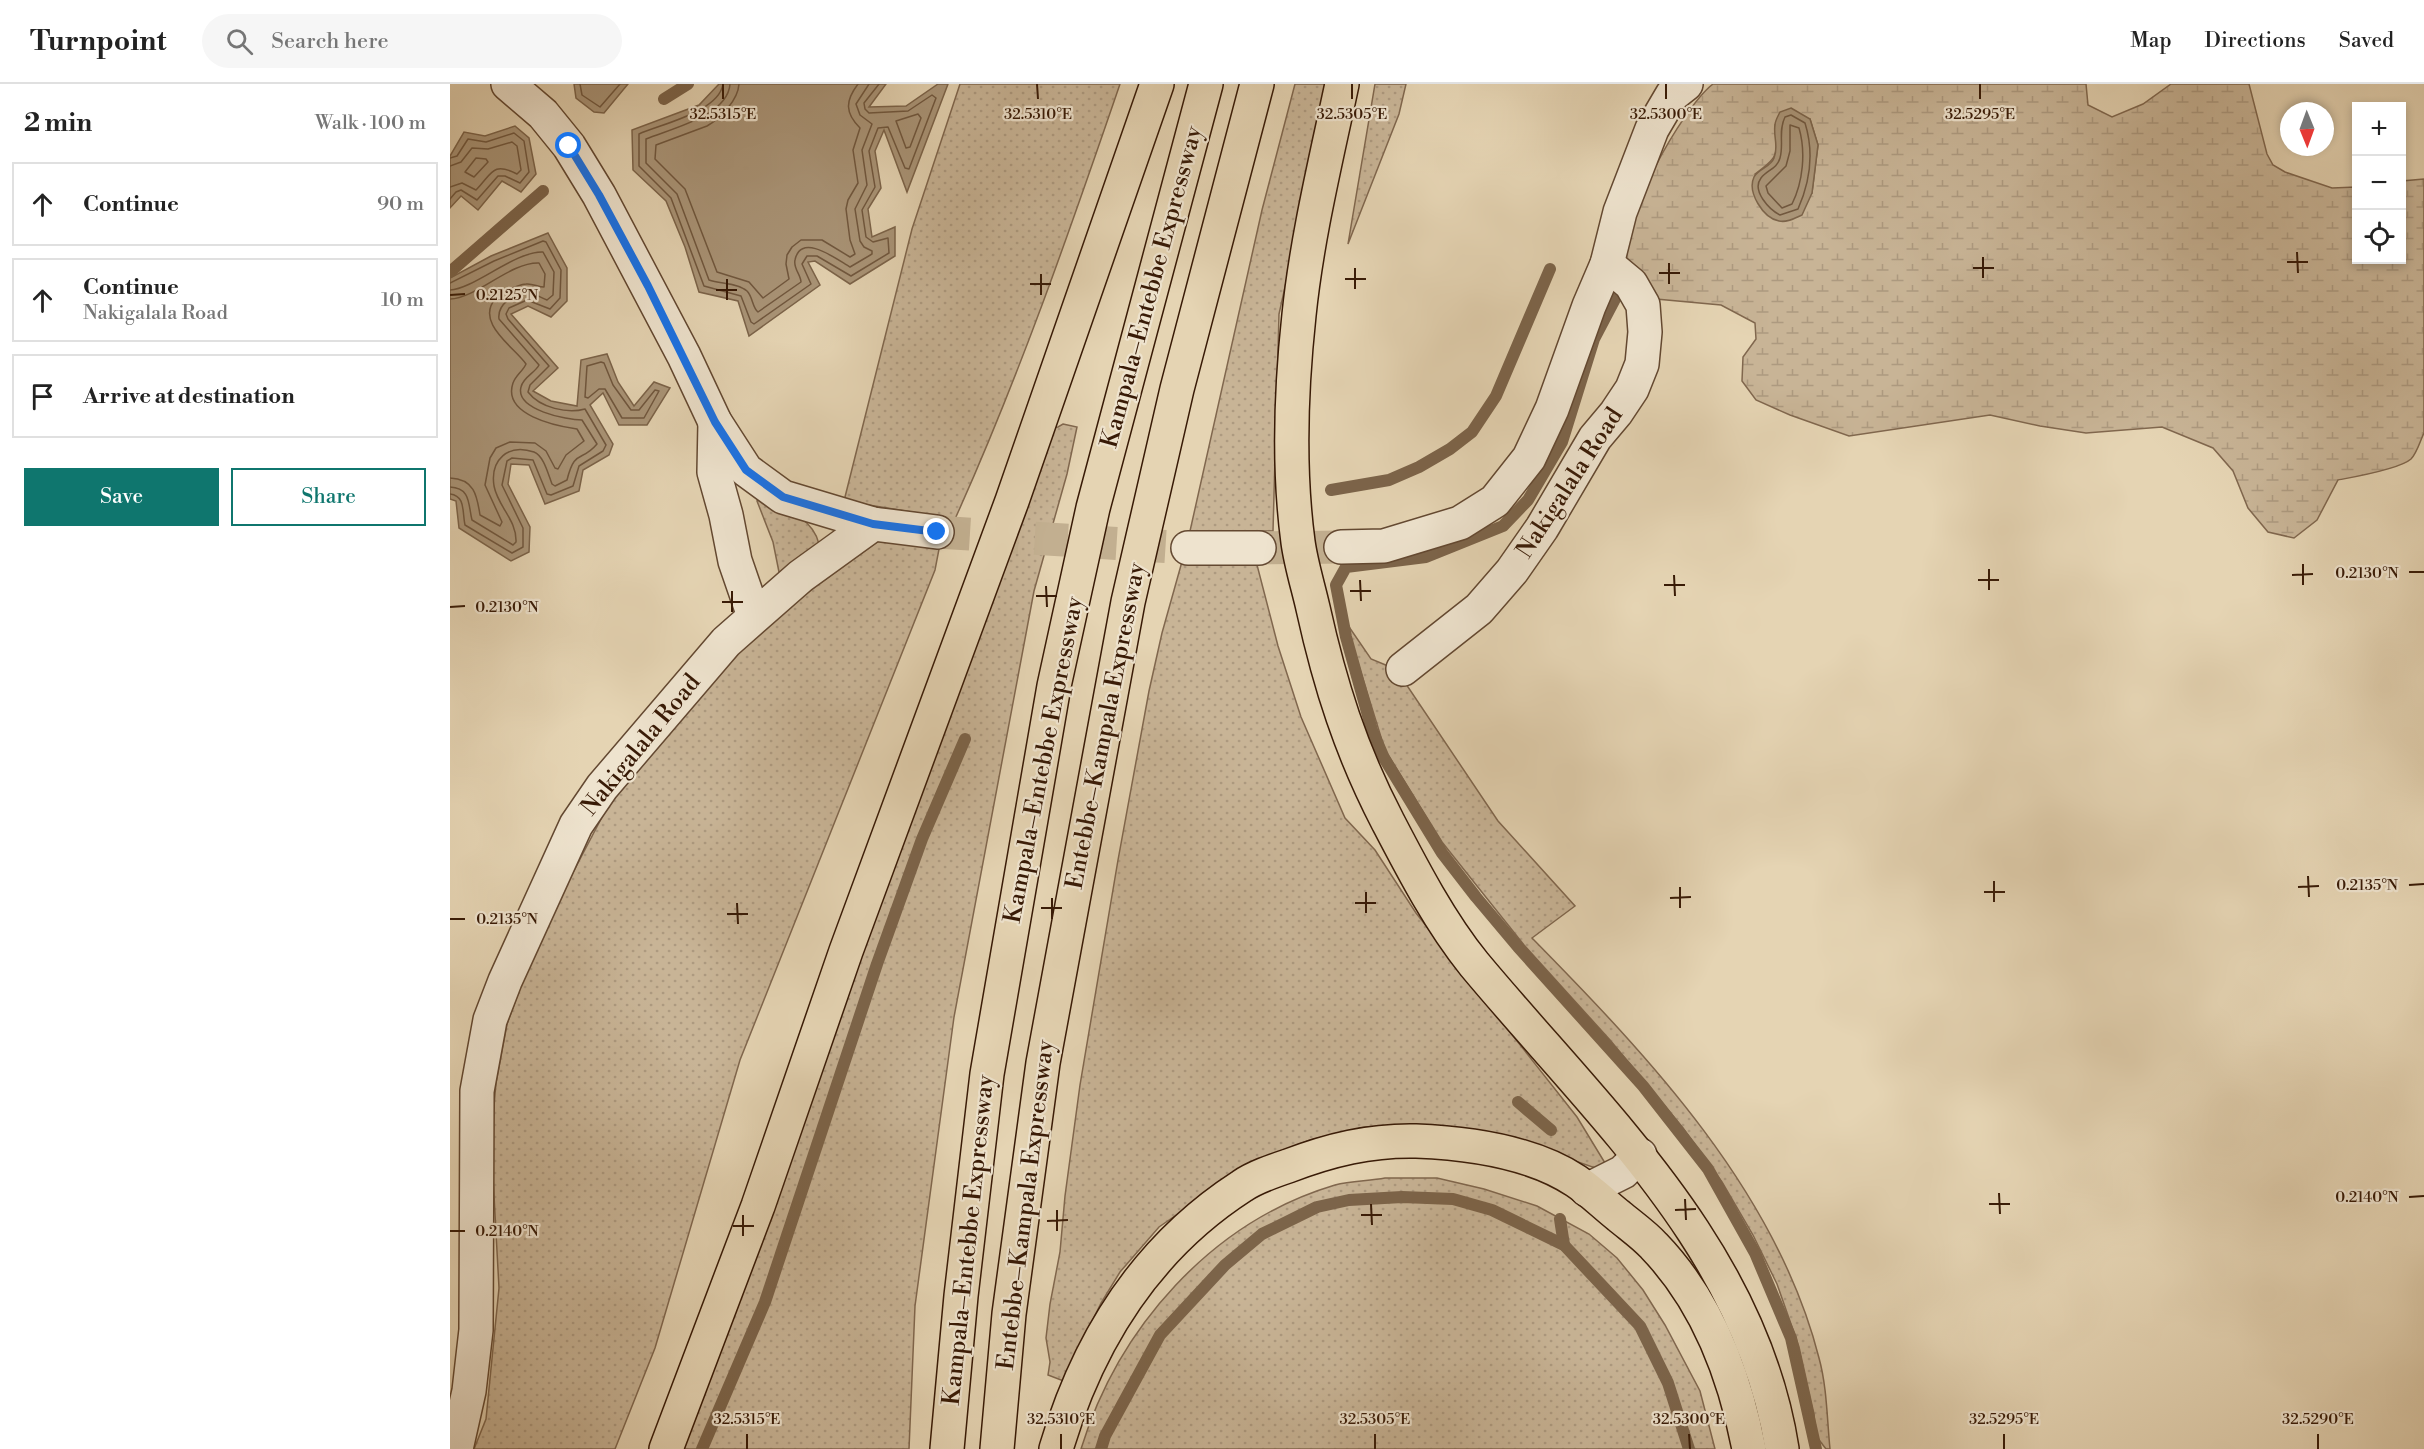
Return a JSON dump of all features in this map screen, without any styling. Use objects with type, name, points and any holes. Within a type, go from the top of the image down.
[{"type":"highway","points":[[666,1449],[758,1206],[846,951],[1012,501],[1157,84]]},
{"type":"highway","name":"Kampala–Entebbe Expressway","points":[[947,1449],[960,1296],[987,1074],[1054,686],[1093,508],[1206,84]]},
{"type":"highway","name":"Entebbe–Kampala Expressway","points":[[997,1449],[1009,1314],[1042,1063],[1128,602],[1177,389],[1257,84]]},
{"type":"highway","points":[[1342,84],[1312,233],[1299,312],[1293,380],[1293,485],[1298,544],[1328,675],[1368,784],[1418,879],[1471,960],[1640,1155],[1698,1235],[1734,1297],[1762,1365],[1778,1419],[1782,1449]]},
{"type":"highway","points":[[1056,1449],[1080,1382],[1100,1338],[1119,1308],[1169,1246],[1203,1215],[1243,1185],[1328,1151],[1366,1143],[1405,1141],[1457,1142],[1540,1163],[1576,1181],[1653,1245],[1684,1282],[1709,1325],[1726,1364],[1741,1408],[1749,1449]]},
{"type":"street","name":"Nakigalala Road","points":[[1341,547],[1384,546],[1460,523],[1495,501],[1529,458],[1552,409],[1589,306],[1607,264],[1620,212],[1652,129],[1672,95],[1686,84]]},
{"type":"street","points":[[518,87],[569,146],[599,195],[684,356],[715,422],[746,470],[783,497],[882,526],[937,532]]},
{"type":"street","name":"Nakigalala Road","points":[[1403,669],[1479,609],[1512,571],[1542,528],[1595,438],[1632,389],[1642,364],[1645,332],[1643,305],[1631,284],[1607,264]]},
{"type":"street","points":[[715,422],[714,472],[726,515],[735,561],[754,616]]},
{"type":"street","name":"Nakigalala Road","points":[[456,1449],[470,1391],[476,1330],[477,1091],[490,1020],[509,972],[576,825],[633,749],[726,642],[801,576],[882,526]]},
{"type":"street","points":[[1188,548],[1258,548]]},
{"type":"street","points":[[1587,1190],[1623,1172],[1640,1155]]},
{"type":"green space","points":[[960,84],[1120,84],[1022,357],[955,519],[844,501],[912,229]]},
{"type":"green space","points":[[1295,84],[1330,84],[1279,314],[1273,531],[1190,531],[1262,210]]},
{"type":"green space","points":[[1375,84],[1406,84],[1399,114],[1348,244]]},
{"type":"green space","points":[[1713,84],[2086,84],[2088,105],[2112,117],[2143,104],[2171,84],[2249,84],[2267,154],[2273,165],[2285,172],[2332,188],[2352,187],[2352,264],[2406,264],[2406,181],[2424,179],[2424,433],[2417,450],[2405,463],[2338,480],[2317,520],[2294,538],[2268,532],[2248,508],[2233,471],[2213,448],[2162,427],[2086,433],[1990,415],[1849,436],[1756,400],[1742,381],[1743,357],[1756,339],[1755,323],[1721,305],[1656,299],[1635,276],[1627,263],[1627,245],[1632,222],[1642,196],[1655,168],[1685,117]],"holes":[[[1810,119],[1818,145],[1812,193],[1755,174],[1769,163],[1775,154],[1775,125]]]},
{"type":"green space","points":[[1063,424],[1077,427],[1067,474],[1034,591],[954,1017],[915,1306],[909,1449],[682,1449],[1047,428]]},
{"type":"green space","points":[[759,495],[786,508],[803,520],[816,535],[819,544],[785,573],[779,572],[773,542],[757,501]]},
{"type":"green space","points":[[879,541],[940,544],[935,570],[740,1060],[655,1348],[615,1449],[474,1449],[486,1419],[499,1288],[491,1140],[496,1083],[507,1024],[538,939],[610,802],[729,656],[799,599]]},
{"type":"green space","points":[[1183,558],[1256,561],[1278,646],[1301,717],[1345,818],[1375,850],[1416,913],[1577,1117],[1605,1163],[1604,1171],[1503,1136],[1462,1128],[1413,1125],[1365,1127],[1310,1140],[1255,1161],[1159,1227],[1120,1272],[1101,1303],[1084,1338],[1069,1383],[1048,1375],[1050,1362],[1046,1338],[1060,1252],[1080,1085],[1149,691]]},
{"type":"green space","points":[[1345,621],[1371,659],[1388,666],[1406,684],[1498,821],[1575,906],[1532,938],[1620,1030],[1663,1079],[1704,1130],[1741,1184],[1773,1239],[1799,1297],[1822,1369],[1830,1449],[1826,1449],[1816,1436],[1814,1414],[1799,1347],[1777,1284],[1753,1235],[1722,1182],[1683,1128],[1610,1040],[1524,945],[1442,842],[1385,750]]},
{"type":"green space","points":[[1385,1178],[1437,1178],[1484,1189],[1537,1206],[1589,1234],[1617,1258],[1643,1290],[1665,1325],[1700,1391],[1715,1449],[1081,1449],[1097,1404],[1119,1362],[1145,1322],[1175,1286],[1210,1253],[1248,1225],[1290,1202],[1335,1185]]},
{"type":"water","points":[[574,84],[628,84],[604,113],[594,112],[576,98]]},
{"type":"water","points":[[719,84],[886,84],[869,107],[906,106],[938,84],[948,84],[907,192],[884,130],[875,151],[881,188],[868,209],[872,237],[895,227],[895,256],[850,284],[815,261],[808,262],[820,285],[749,336],[738,301],[699,292],[685,247],[666,201],[633,170],[632,130],[699,105]]},
{"type":"water","points":[[1791,108],[1810,119],[1818,145],[1812,193],[1802,215],[1782,221],[1773,219],[1762,210],[1755,197],[1752,183],[1756,174],[1770,164],[1774,158],[1775,123],[1778,115]]},
{"type":"water","points":[[515,126],[529,138],[536,174],[521,192],[502,181],[478,210],[461,196],[450,208],[450,156],[464,132],[485,136]]},
{"type":"water","points":[[548,233],[567,268],[567,301],[551,317],[528,306],[511,314],[558,368],[533,391],[551,401],[577,406],[581,360],[607,354],[618,382],[634,406],[654,382],[670,388],[647,425],[619,425],[603,393],[590,405],[613,444],[609,455],[583,470],[579,491],[545,504],[529,465],[511,464],[508,484],[530,527],[529,552],[511,561],[459,528],[456,501],[450,499],[450,278],[491,256]]},
{"type":"waterway","points":[[664,99],[688,84]]},
{"type":"waterway","points":[[450,272],[543,191]]},
{"type":"waterway","points":[[1331,490],[1389,480],[1419,467],[1450,449],[1472,432],[1496,396],[1550,269]]},
{"type":"waterway","points":[[1615,299],[1594,339],[1562,442],[1528,500],[1503,526],[1426,557],[1346,567],[1336,585],[1346,637],[1372,730],[1384,758],[1442,853],[1476,897],[1643,1086],[1708,1169],[1755,1253],[1791,1338],[1816,1449]]},
{"type":"waterway","points":[[702,1449],[765,1302],[877,964],[922,839],[965,739]]},
{"type":"waterway","points":[[1518,1102],[1551,1130]]},
{"type":"waterway","points":[[1101,1449],[1105,1436],[1160,1335],[1225,1265],[1262,1234],[1317,1207],[1349,1200],[1402,1197],[1453,1199],[1492,1210],[1564,1245],[1640,1326],[1668,1383],[1689,1449]]},
{"type":"waterway","points":[[1560,1219],[1564,1245]]},
{"type":"tunnel","points":[[937,532],[1188,548]]},
{"type":"tunnel","points":[[1259,548],[1341,547]]},
{"type":"route","points":[[569,146],[599,195],[648,286],[715,422],[746,470],[783,497],[873,524],[937,532]]}]
